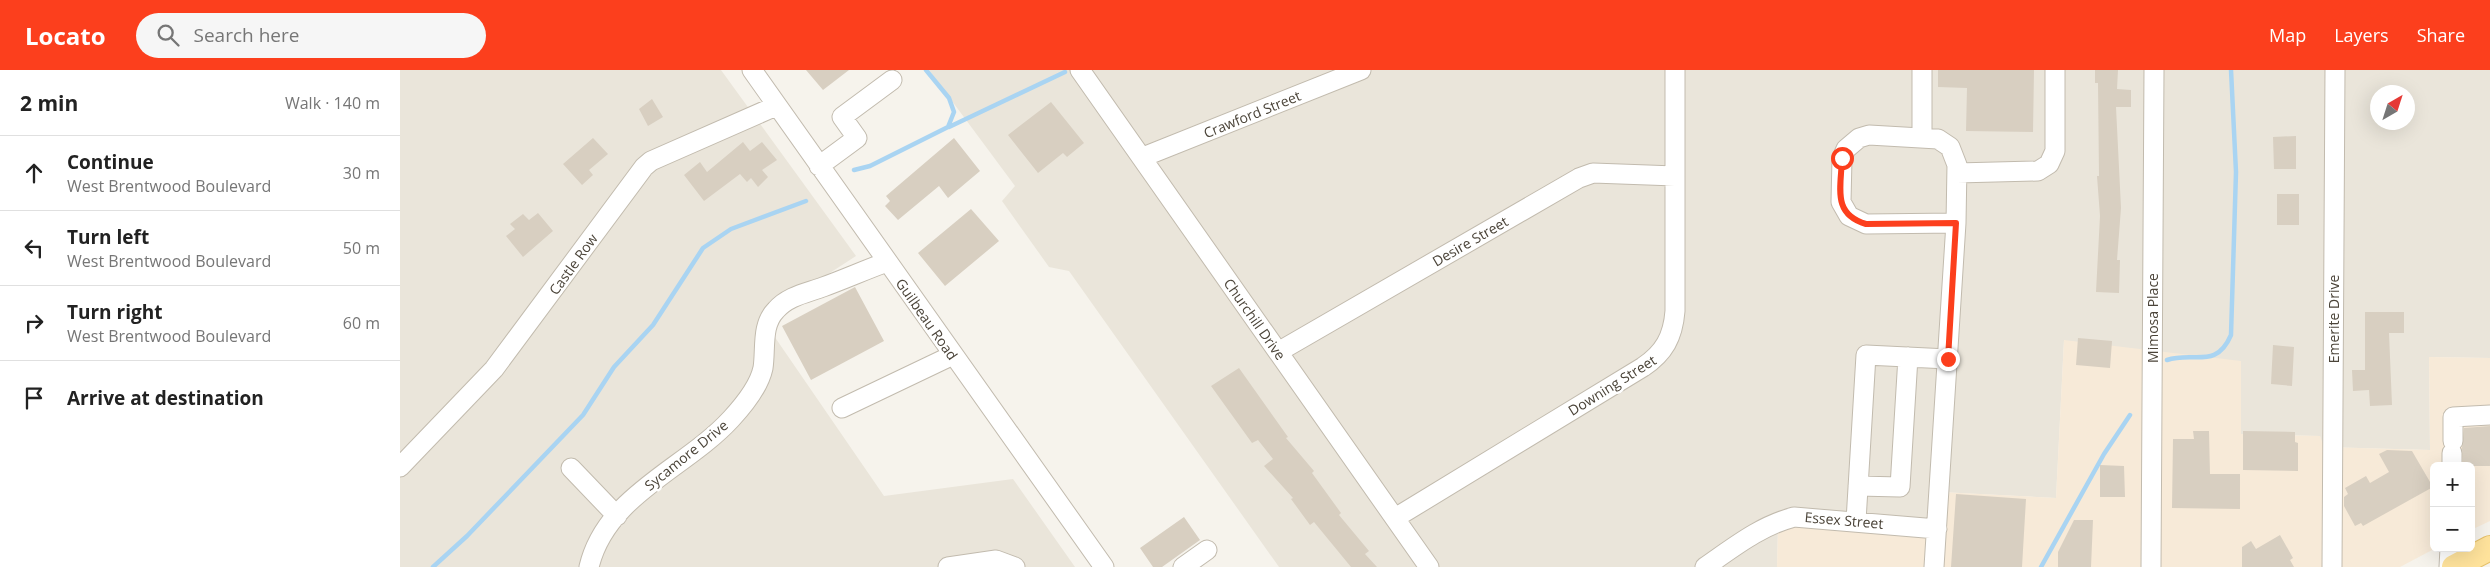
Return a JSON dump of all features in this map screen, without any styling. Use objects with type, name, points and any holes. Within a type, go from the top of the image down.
[{"type":"main road","points":[[2454,567],[2490,548]]},
{"type":"street","name":"Guilbeau Road","points":[[752,70],[1104,567]]},
{"type":"street","name":"Churchill Drive","points":[[1080,70],[1143,157],[1429,567]]},
{"type":"street","name":"Crawford Street","points":[[1143,157],[1361,70]]},
{"type":"street","name":"Downing Street","points":[[1395,518],[1643,367],[1662,353],[1671,336],[1675,311],[1675,70]]},
{"type":"street","points":[[1922,70],[1922,138]]},
{"type":"street","points":[[1957,173],[2038,171],[2049,164],[2055,151],[2055,70]]},
{"type":"street","name":"Mimosa Place","points":[[2151,567],[2154,70]]},
{"type":"street","name":"Emerite Drive","points":[[2332,567],[2335,70]]},
{"type":"street","points":[[819,166],[857,138],[842,117],[892,80]]},
{"type":"street","name":"Castle Row","points":[[400,467],[494,369],[644,167],[652,161],[776,106]]},
{"type":"street","points":[[1934,567],[1956,223],[1957,173],[1955,156],[1950,147],[1938,140],[1868,135],[1852,142],[1842,158],[1841,202],[1844,210],[1857,221],[1866,224],[1956,223]]},
{"type":"street","name":"Desire Street","points":[[1278,352],[1592,172],[1675,176]]},
{"type":"street","name":"Sycamore Drive","points":[[589,567],[593,551],[617,516],[636,496],[720,431],[747,400],[762,369],[766,330],[776,309],[791,298],[887,262]]},
{"type":"street","points":[[842,408],[953,355]]},
{"type":"street","points":[[1856,520],[1866,355],[1948,359]]},
{"type":"street","points":[[1858,486],[1900,487],[1908,357]]},
{"type":"street","points":[[2452,453],[2453,417],[2490,415]]},
{"type":"street","points":[[571,468],[617,516]]},
{"type":"street","name":"Essex Street","points":[[1705,567],[1752,534],[1773,522],[1794,517],[1808,516],[1856,520],[1937,530]]},
{"type":"street","points":[[1183,567],[1207,550]]},
{"type":"street","points":[[2449,567],[2450,552]]},
{"type":"street","points":[[948,567],[996,560],[1015,567]]},
{"type":"shaded area","points":[[400,70],[721,70],[856,256],[791,298],[772,333],[884,496],[1013,479],[1075,567],[400,567]]},
{"type":"shaded area","points":[[929,70],[2490,70],[2490,358],[2429,357],[2430,450],[2323,447],[2320,436],[2241,434],[2064,340],[2056,498],[1940,492],[1937,537],[1778,528],[1777,567],[1279,567],[1069,271],[1049,267],[1002,201],[1015,186]]},
{"type":"shaded area","points":[[2064,340],[2241,361],[2241,434],[2320,436],[2324,447],[2430,450],[2429,357],[2490,358],[2490,521],[2475,528],[2475,462],[2430,462],[2430,551],[2400,567],[1777,567],[1778,528],[1798,522],[1936,537],[1940,492],[2056,498]]},
{"type":"building","points":[[806,70],[849,70],[823,90]]},
{"type":"building","points":[[1938,70],[2034,70],[2033,132],[1966,131],[1967,88],[1938,87]]},
{"type":"building","points":[[2095,70],[2118,70],[2117,89],[2131,90],[2131,107],[2116,107],[2121,208],[2117,260],[2120,260],[2119,293],[2096,292],[2100,216],[2097,176],[2099,176],[2098,83],[2095,83]]},
{"type":"building","points":[[652,99],[663,117],[648,126],[639,109]]},
{"type":"building","points":[[1051,102],[1084,143],[1067,157],[1063,153],[1038,173],[1008,135]]},
{"type":"building","points":[[2296,136],[2296,169],[2274,169],[2273,137]]},
{"type":"building","points":[[593,138],[608,154],[589,170],[593,175],[582,185],[563,164]]},
{"type":"building","points":[[954,138],[980,171],[948,198],[939,186],[898,220],[885,206],[890,201],[886,196]]},
{"type":"building","points":[[743,142],[750,151],[762,142],[777,160],[762,170],[768,177],[758,187],[751,178],[747,182],[740,174],[704,201],[684,175],[700,162],[707,172]]},
{"type":"building","points":[[2277,194],[2299,194],[2299,225],[2277,225]]},
{"type":"building","points":[[971,209],[999,241],[945,286],[918,253]]},
{"type":"building","points":[[538,213],[553,231],[523,257],[506,236],[515,229],[510,224],[523,214],[529,220]]},
{"type":"building","points":[[855,287],[884,341],[811,380],[782,326]]},
{"type":"building","points":[[2365,312],[2404,312],[2404,333],[2389,333],[2392,405],[2370,406],[2369,390],[2353,391],[2352,370],[2365,370]]},
{"type":"building","points":[[2078,338],[2112,341],[2110,368],[2076,365]]},
{"type":"building","points":[[2273,345],[2294,347],[2292,386],[2271,384]]},
{"type":"building","points":[[1239,368],[1288,437],[1286,438],[1314,471],[1312,473],[1341,513],[1339,515],[1369,551],[1365,554],[1377,567],[1351,567],[1314,522],[1310,525],[1291,499],[1293,498],[1264,466],[1273,459],[1258,440],[1252,443],[1211,386]]},
{"type":"building","points":[[2490,426],[2490,466],[2475,466],[2475,462],[2463,462],[2464,428]]},
{"type":"building","points":[[2193,431],[2209,431],[2210,474],[2240,474],[2240,509],[2172,508],[2173,439],[2194,439]]},
{"type":"building","points":[[2243,431],[2295,432],[2295,442],[2298,443],[2298,471],[2243,470]]},
{"type":"building","points":[[2387,450],[2412,451],[2430,482],[2430,489],[2363,526],[2361,523],[2355,526],[2344,506],[2344,497],[2348,494],[2345,488],[2366,476],[2370,483],[2389,472],[2379,454]]},
{"type":"building","points":[[2100,465],[2124,466],[2125,497],[2100,497]]},
{"type":"building","points":[[1956,494],[2026,499],[2022,567],[1951,567]]},
{"type":"building","points":[[1184,517],[1200,540],[1162,567],[1153,567],[1140,548]]},
{"type":"building","points":[[2074,520],[2093,520],[2091,567],[2058,567],[2058,552]]},
{"type":"building","points":[[2280,535],[2293,558],[2290,560],[2294,567],[2242,567],[2242,547],[2251,541],[2256,549]]},
{"type":"waterway","points":[[854,170],[870,166],[948,127],[954,112],[949,98],[926,70]]},
{"type":"waterway","points":[[2167,360],[2211,356],[2225,346],[2231,335],[2236,172],[2231,70]]},
{"type":"waterway","points":[[949,127],[1065,72]]},
{"type":"waterway","points":[[433,567],[467,536],[583,415],[614,367],[653,325],[703,248],[731,229],[806,201]]},
{"type":"waterway","points":[[2041,567],[2104,454],[2130,415]]},
{"type":"route","points":[[1842,158],[1841,202],[1849,216],[1857,221],[1866,224],[1956,223],[1948,359]]}]
